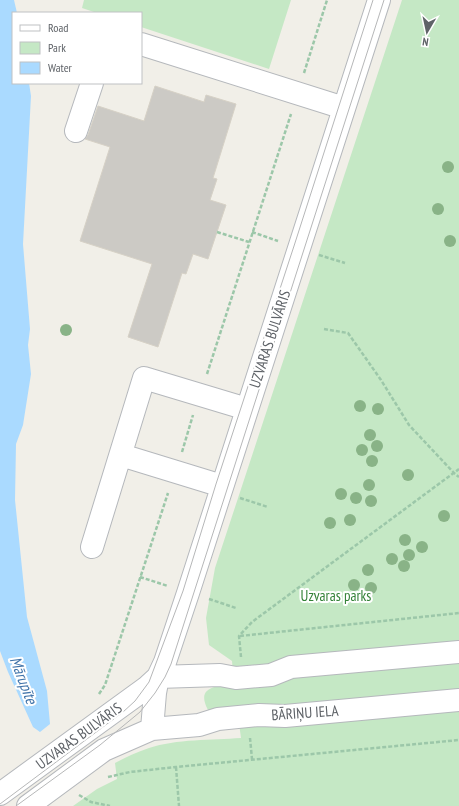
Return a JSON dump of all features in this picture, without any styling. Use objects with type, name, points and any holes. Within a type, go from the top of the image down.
[{"type":"street","name":"UZVARAS BULVĀRIS","points":[[28,806],[104,750],[152,729],[158,677],[165,662],[247,410],[378,0]]},
{"type":"street","points":[[142,44],[344,108]]},
{"type":"street","points":[[76,131],[92,84]]},
{"type":"street","points":[[92,547],[144,378],[247,410]]},
{"type":"street","points":[[120,455],[176,471],[221,489]]},
{"type":"street","points":[[158,677],[220,674],[236,678],[271,675],[291,667],[459,652]]},
{"type":"street","name":"UZVARAS BULVĀRIS","points":[[0,794],[134,697],[158,677]]},
{"type":"street","name":"BĀRIŅU IELA","points":[[152,729],[198,725],[218,719],[259,715],[285,716],[459,700]]},
{"type":"path","points":[[97,697],[105,685],[176,471],[328,0]]},
{"type":"path","points":[[217,232],[249,242]]},
{"type":"path","points":[[324,328],[348,333],[381,380],[409,425],[459,477]]},
{"type":"path","points":[[241,661],[239,636],[252,622],[459,469]]},
{"type":"path","points":[[221,489],[268,508]]},
{"type":"path","points":[[239,636],[459,613]]},
{"type":"path","points":[[250,737],[252,759]]},
{"type":"path","points":[[103,779],[108,776],[130,772],[176,766],[459,740]]},
{"type":"path","points":[[176,766],[179,806]]},
{"type":"path","points":[[74,799],[84,791]]},
{"type":"path","points":[[79,795],[91,802],[110,806]]},
{"type":"green space","points":[[84,0],[291,0],[269,69],[142,27],[142,12],[94,12],[82,8]]},
{"type":"green space","name":"Uzvaras parks","points":[[402,0],[459,0],[459,806],[73,806],[97,789],[117,779],[115,763],[136,753],[149,748],[171,743],[194,740],[241,738],[237,709],[208,710],[204,696],[206,692],[215,687],[234,684],[232,661],[209,645],[206,618],[215,568]]},
{"type":"water","name":"Mārupīte","points":[[0,0],[14,0],[17,12],[12,12],[12,84],[29,84],[31,96],[23,244],[30,329],[28,345],[31,374],[23,425],[16,444],[15,500],[27,617],[47,691],[50,724],[40,732],[33,727],[0,651]]},
{"type":"building","points":[[155,86],[204,102],[206,95],[236,104],[213,178],[217,179],[210,200],[226,205],[208,259],[193,254],[186,274],[182,273],[158,347],[128,337],[152,264],[80,241],[110,147],[85,139],[88,135],[98,106],[144,121]]},
{"type":"tram line","points":[[0,804],[123,712],[135,701],[149,682],[183,591],[216,484],[373,0]]},
{"type":"tram line","points":[[16,806],[100,745],[140,712],[155,693],[171,664],[384,0]]}]
